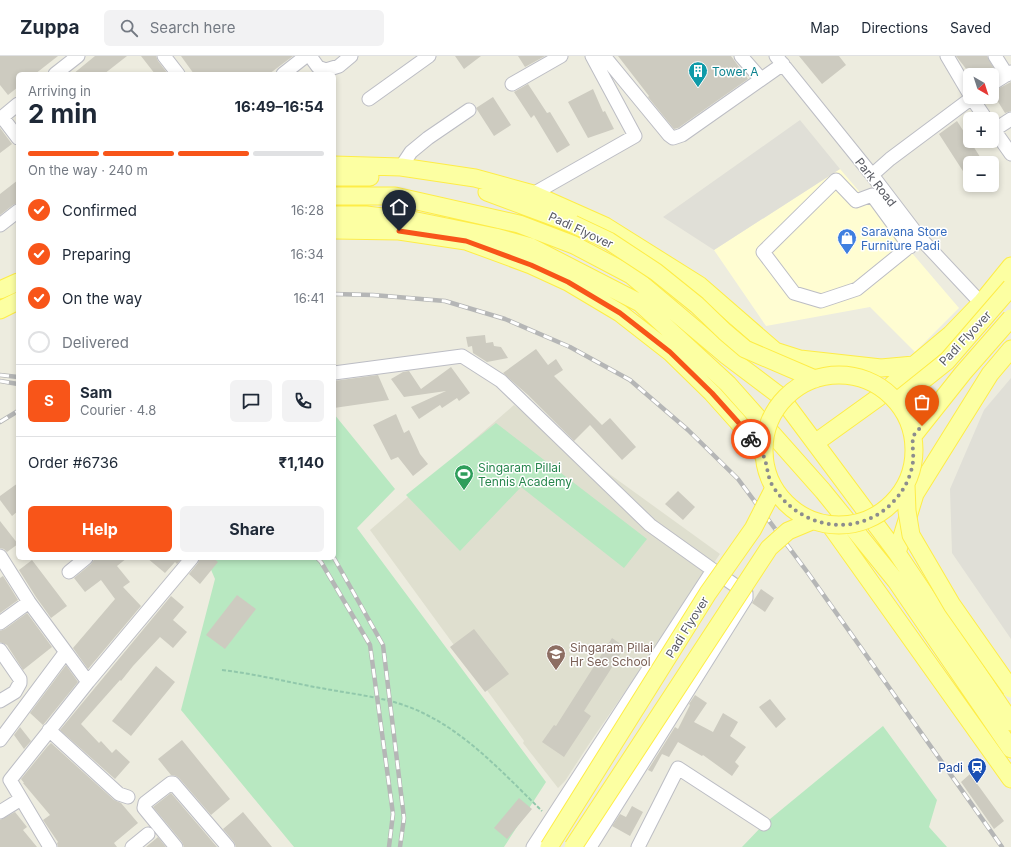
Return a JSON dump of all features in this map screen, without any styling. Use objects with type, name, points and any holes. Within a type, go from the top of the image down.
[{"type":"main road","points":[[336,165],[401,167],[475,178],[533,194],[605,226],[699,285],[775,351],[800,359],[881,368],[914,365]]},
{"type":"main road","name":"Padi Flyover","points":[[336,177],[387,177],[447,183],[492,194],[573,224],[609,241],[656,272],[697,305],[745,349],[815,379]]},
{"type":"main road","points":[[336,196],[394,196],[519,224],[574,245],[631,275],[712,343],[780,396],[897,554],[1011,722]]},
{"type":"main road","points":[[336,215],[366,215],[417,221],[495,236],[531,247],[640,303],[728,384],[823,491],[896,581],[1011,749]]},
{"type":"main road","points":[[336,230],[399,231],[466,241],[531,265],[568,282],[620,313],[670,352],[712,393],[738,422],[764,456]]},
{"type":"main road","points":[[816,443],[879,397],[951,334],[981,303],[1011,266]]},
{"type":"main road","points":[[0,290],[16,283]]},
{"type":"main road","name":"Padi Flyover","points":[[897,401],[947,361],[1011,287]]},
{"type":"main road","points":[[0,310],[16,302]]},
{"type":"main road","points":[[712,343],[737,317]]},
{"type":"main road","name":"Padi Flyover","points":[[913,436],[963,373],[1011,318]]},
{"type":"main road","points":[[951,334],[990,374]]},
{"type":"main road","points":[[897,554],[915,494],[990,374],[1011,350]]},
{"type":"main road","points":[[837,375],[860,377],[880,386],[897,401],[908,418],[913,436],[914,461],[906,485],[896,499],[882,512],[866,520],[848,525],[830,525],[812,521],[790,508],[774,488],[767,472],[764,456],[766,432],[776,409],[793,391],[815,379],[837,375]]},
{"type":"main road","points":[[906,485],[910,535],[952,605],[1011,689]]},
{"type":"main road","name":"Padi Flyover","points":[[549,847],[708,593],[752,529],[774,488]]},
{"type":"main road","name":"Padi Flyover","points":[[573,847],[769,548],[788,531],[812,521]]},
{"type":"main road","points":[[830,525],[1011,779]]},
{"type":"street","points":[[59,72],[78,56]]},
{"type":"street","points":[[164,56],[176,72]]},
{"type":"street","points":[[286,72],[306,56]]},
{"type":"street","points":[[310,56],[318,67],[326,70],[339,66],[351,56]]},
{"type":"street","points":[[369,99],[429,56]]},
{"type":"street","points":[[512,84],[561,56]]},
{"type":"street","points":[[533,194],[635,136],[592,56]]},
{"type":"street","points":[[604,56],[673,138],[682,135],[761,79],[780,59]]},
{"type":"street","points":[[742,56],[761,79]]},
{"type":"street","points":[[947,56],[963,83]]},
{"type":"street","points":[[995,56],[1009,73],[999,79]]},
{"type":"street","name":"Park Road","points":[[780,59],[920,238],[981,303]]},
{"type":"street","points":[[872,175],[890,159],[963,103]]},
{"type":"street","points":[[16,106],[1,118],[16,136]]},
{"type":"street","points":[[401,167],[412,152],[423,142],[469,110]]},
{"type":"street","points":[[999,126],[1011,119]]},
{"type":"street","points":[[999,137],[1011,154]]},
{"type":"street","points":[[910,247],[872,195],[856,200],[836,180],[763,252],[794,293],[821,301],[857,289],[910,247],[920,238]]},
{"type":"street","points":[[0,225],[16,213]]},
{"type":"street","points":[[336,373],[462,356],[501,381],[650,525],[746,593],[746,598],[590,847]]},
{"type":"street","points":[[0,556],[29,602],[88,682]]},
{"type":"street","points":[[69,572],[84,560]]},
{"type":"street","points":[[50,847],[10,780],[88,682],[190,560]]},
{"type":"street","points":[[533,847],[713,570]]},
{"type":"street","points":[[0,623],[29,602]]},
{"type":"street","points":[[0,650],[20,679],[20,683],[15,692],[0,701]]},
{"type":"street","points":[[0,740],[66,653]]},
{"type":"street","points":[[50,730],[119,794],[128,797]]},
{"type":"street","points":[[638,847],[678,768],[764,824]]},
{"type":"street","points":[[176,847],[144,808],[145,803],[171,783],[174,784],[228,847]]},
{"type":"street","points":[[0,812],[21,799]]},
{"type":"street","points":[[132,847],[148,834]]},
{"type":"path","points":[[222,670],[248,673],[403,704],[424,713],[450,728],[481,753],[550,819]]},
{"type":"shaded area","points":[[800,120],[840,169],[714,250],[663,217]]},
{"type":"shaded area","points":[[840,169],[959,308],[915,352],[870,307],[766,326],[714,250]]},
{"type":"shaded area","points":[[1011,378],[1011,639],[952,553],[950,489],[984,410]]},
{"type":"shaded area","name":"Singaram Pillai Hr Sec School","points":[[514,405],[720,554],[565,781],[558,788],[523,743],[524,741],[370,530]]},
{"type":"green space","points":[[336,416],[395,489],[357,528],[546,782],[504,847],[294,847],[181,710],[215,579],[207,560],[336,560]]},
{"type":"green space","name":"Singaram Pillai Tennis Academy","points":[[496,423],[647,539],[624,568],[521,487],[460,551],[406,495]]},
{"type":"green space","points":[[883,726],[937,800],[929,827],[947,847],[742,847],[764,824]]},
{"type":"building","points":[[0,56],[58,56],[38,72],[16,72],[16,89],[8,95],[0,85]]},
{"type":"building","points":[[95,56],[127,56],[107,72],[75,72]]},
{"type":"building","points":[[141,56],[156,56],[166,72],[153,72]]},
{"type":"building","points":[[181,56],[293,56],[272,72],[193,72]]},
{"type":"building","points":[[455,56],[481,56],[464,69]]},
{"type":"building","points":[[518,56],[545,56],[525,67]]},
{"type":"building","name":"Tower A","points":[[618,56],[731,56],[748,79],[678,128],[674,129]]},
{"type":"building","points":[[799,56],[839,56],[846,65],[822,84]]},
{"type":"building","points":[[956,56],[987,56],[994,68],[965,68]]},
{"type":"building","points":[[1011,82],[1011,111],[1005,113],[999,103],[999,88]]},
{"type":"building","points":[[528,84],[547,113],[550,112],[570,145],[557,153],[534,115],[531,118],[514,92]]},
{"type":"building","points":[[593,89],[603,112],[605,111],[614,129],[588,138],[568,102]]},
{"type":"building","points":[[493,97],[511,125],[494,136],[476,108]]},
{"type":"building","points":[[957,121],[963,130],[963,148],[974,148],[980,156],[963,156],[963,171],[939,134]]},
{"type":"building","points":[[0,128],[12,144],[0,153]]},
{"type":"building","points":[[16,182],[16,204],[0,215],[0,194]]},
{"type":"building","points":[[485,335],[486,343],[493,342],[494,346],[501,347],[508,358],[487,362],[473,353],[472,346],[468,347],[466,337]]},
{"type":"building","points":[[536,349],[548,365],[556,359],[563,370],[554,376],[602,425],[610,418],[636,447],[622,460],[590,425],[574,441],[528,395],[503,373]]},
{"type":"building","points":[[451,367],[470,393],[459,401],[457,398],[442,408],[440,405],[419,419],[411,407],[446,391],[404,397],[391,379],[403,372],[409,371],[421,389]]},
{"type":"building","points":[[378,375],[389,400],[336,408],[336,381]]},
{"type":"building","points":[[396,414],[404,433],[409,430],[420,454],[428,464],[413,476],[398,457],[391,460],[373,425]]},
{"type":"building","points":[[16,484],[16,513],[12,516],[0,500],[0,496]]},
{"type":"building","points":[[678,491],[695,507],[683,520],[665,504]]},
{"type":"building","points":[[0,521],[16,541],[16,545],[7,552],[0,548]]},
{"type":"building","points":[[32,560],[67,606],[51,618],[19,570]]},
{"type":"building","points":[[94,560],[124,560],[117,566],[130,582],[123,587],[141,606],[88,669],[73,648],[115,599],[101,580],[85,592],[74,578]]},
{"type":"building","points":[[149,560],[180,560],[177,564],[175,562],[165,573]]},
{"type":"building","points":[[199,560],[216,560],[218,562],[200,584],[189,574]]},
{"type":"building","points":[[3,576],[18,600],[0,613],[0,578]]},
{"type":"building","points":[[761,589],[774,598],[765,612],[752,603]]},
{"type":"building","points":[[237,595],[256,609],[225,649],[206,635]]},
{"type":"building","points":[[171,596],[184,607],[173,620],[187,632],[173,648],[160,637],[81,724],[99,743],[101,741],[112,753],[116,749],[130,762],[115,779],[60,730]]},
{"type":"building","points":[[27,613],[52,647],[23,670],[7,645],[0,642],[0,631]]},
{"type":"building","points":[[474,629],[509,674],[485,692],[450,647]]},
{"type":"building","points":[[612,638],[625,647],[584,711],[591,716],[564,757],[542,742],[554,725],[556,726]]},
{"type":"building","points":[[66,665],[78,682],[43,725],[30,713]]},
{"type":"building","points":[[156,666],[175,682],[131,736],[112,721]]},
{"type":"building","points":[[695,695],[707,703],[694,722],[713,732],[723,713],[738,722],[730,736],[746,747],[735,762],[739,766],[732,776],[703,755],[702,756],[678,742],[669,757],[662,754],[652,772],[648,770],[675,727],[678,729],[690,705],[689,704]]},
{"type":"building","points":[[770,699],[786,719],[776,728],[759,707]]},
{"type":"building","points":[[20,727],[31,741],[24,749],[14,735]]},
{"type":"building","points":[[182,740],[230,799],[211,815],[179,778],[171,775],[158,759]]},
{"type":"building","points":[[51,743],[114,800],[121,803],[138,823],[114,843],[117,847],[58,847],[58,842],[43,820],[50,815],[21,779]]},
{"type":"building","points":[[970,774],[1004,821],[994,829],[961,782]]},
{"type":"building","points":[[171,793],[217,847],[184,847],[182,842],[153,807]]},
{"type":"building","points":[[519,798],[532,809],[507,839],[494,828]]},
{"type":"building","points":[[632,806],[643,812],[630,836],[612,826],[620,814],[626,817]]},
{"type":"building","points":[[15,812],[27,827],[23,830],[37,847],[0,847],[0,820]]},
{"type":"building","points":[[243,812],[272,847],[236,847],[234,842],[223,829]]},
{"type":"building","points":[[158,837],[166,847],[146,847]]},
{"type":"railway","points":[[336,294],[373,295],[445,301],[505,319],[570,347],[630,380],[688,430],[738,479],[808,573],[1002,847]]},
{"type":"railway","points":[[0,375],[16,377]]},
{"type":"railway","points":[[0,381],[16,384]]},
{"type":"railway","points":[[0,422],[16,412]]},
{"type":"railway","points":[[319,560],[370,645],[393,814],[389,847]]},
{"type":"railway","points":[[335,560],[383,645],[404,818],[400,847]]},
{"type":"way so far","points":[[751,439],[764,456],[767,472],[774,488],[790,508],[812,521],[830,525],[848,525],[866,520],[882,512],[896,499],[906,485],[914,461],[913,436],[922,426]]},
{"type":"place","name":"Tower A","points":[[698,88]]},
{"type":"place","name":"Saravana Store Furniture Padi","points":[[847,255]]},
{"type":"place","name":"Singaram Pillai Tennis Academy","points":[[464,491]]},
{"type":"place","name":"Singaram Pillai Hr Sec School","points":[[556,671]]},
{"type":"place","name":"Padi","points":[[977,784]]},
{"type":"route","points":[[399,231],[466,241],[531,265],[568,282],[620,313],[670,352],[712,393],[751,439]]}]
